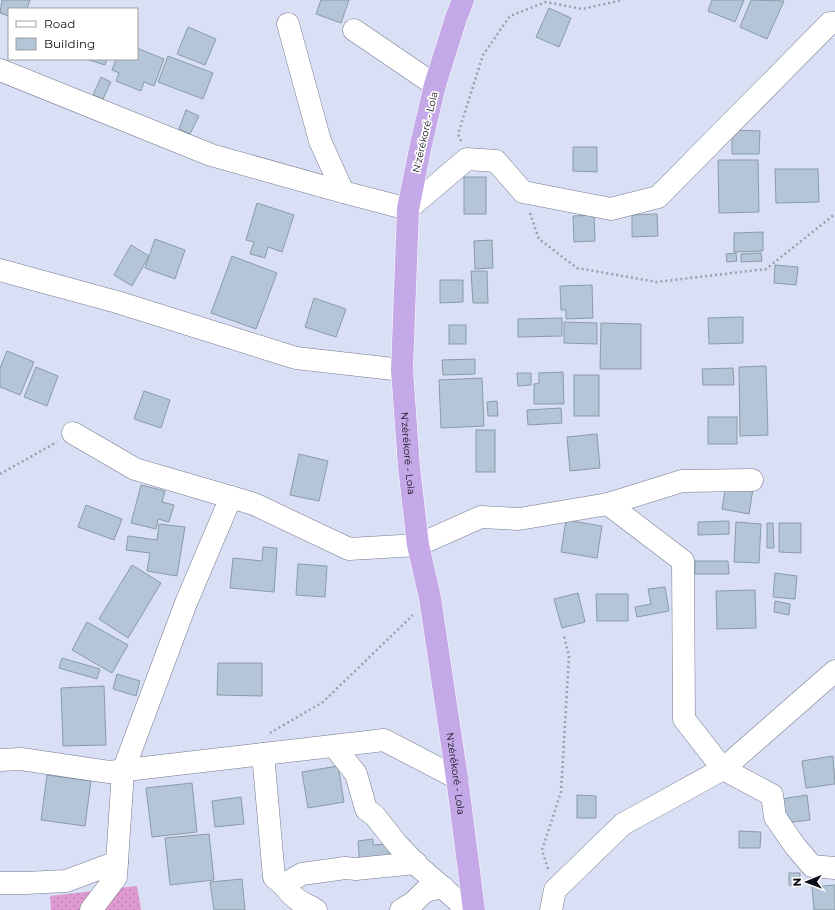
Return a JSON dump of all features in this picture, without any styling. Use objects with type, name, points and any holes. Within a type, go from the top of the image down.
[{"type":"highway","name":"N'zérékoré - Lola","points":[[463,0],[435,85],[408,209],[402,370],[409,467],[418,545],[430,598],[457,778],[474,910]]},
{"type":"street","points":[[0,70],[210,155],[408,209],[467,158],[496,161],[523,192],[611,209],[658,197],[830,22],[835,23]]},
{"type":"street","points":[[288,24],[320,142],[343,192]]},
{"type":"street","points":[[354,30],[435,85]]},
{"type":"street","points":[[0,270],[117,302],[296,358],[402,370]]},
{"type":"street","points":[[73,433],[134,469],[254,504],[349,549],[418,545],[481,517],[519,519],[608,504],[682,481],[752,480]]},
{"type":"street","points":[[91,910],[116,877],[123,771],[186,603],[231,498]]},
{"type":"street","points":[[608,504],[683,561],[684,719],[723,769],[772,795],[775,817],[795,846],[812,866],[835,868]]},
{"type":"street","points":[[553,900],[623,824],[723,769],[835,671]]},
{"type":"street","points":[[0,760],[21,758],[109,772],[123,771],[264,745],[334,746],[384,740],[457,778]]},
{"type":"street","points":[[264,745],[274,877],[291,894],[316,910]]},
{"type":"street","points":[[334,746],[356,774],[366,809],[375,816],[397,844],[458,901],[464,910]]},
{"type":"street","points":[[0,883],[26,884],[66,881],[117,862]]},
{"type":"street","points":[[283,885],[302,874],[345,868],[356,869],[416,863]]},
{"type":"street","points":[[401,910],[414,902],[425,891],[443,887]]},
{"type":"path","points":[[467,158],[458,134],[483,55],[510,16],[546,2],[582,9],[623,0]]},
{"type":"path","points":[[523,192],[539,239],[576,268],[656,282],[766,269],[835,214]]},
{"type":"path","points":[[0,474],[73,433]]},
{"type":"path","points":[[264,745],[323,702],[430,598]]},
{"type":"path","points":[[553,900],[542,850],[561,792],[569,656],[564,636]]},
{"type":"shaded area","points":[[137,886],[141,910],[51,910],[50,896]]},
{"type":"building","points":[[2,0],[30,0],[27,8],[8,8],[8,16],[0,13]]},
{"type":"building","points":[[321,0],[349,0],[341,23],[316,14]]},
{"type":"building","points":[[712,0],[744,0],[735,22],[708,11]]},
{"type":"building","points":[[751,0],[784,1],[767,39],[740,27]]},
{"type":"building","points":[[549,8],[571,18],[559,47],[536,37]]},
{"type":"building","points":[[188,27],[216,39],[205,65],[177,54]]},
{"type":"building","points":[[138,48],[164,59],[154,86],[144,82],[141,91],[116,81],[119,73],[112,70],[116,60],[138,60]]},
{"type":"building","points":[[168,56],[213,73],[203,99],[158,82]]},
{"type":"building","points":[[89,60],[107,60],[105,65]]},
{"type":"building","points":[[101,77],[111,82],[103,99],[93,95]]},
{"type":"building","points":[[186,110],[199,116],[190,134],[179,129]]},
{"type":"building","points":[[732,130],[760,131],[759,154],[732,154]]},
{"type":"building","points":[[573,147],[597,147],[597,172],[573,171]]},
{"type":"building","points":[[718,160],[758,160],[759,212],[719,213]]},
{"type":"building","points":[[775,169],[818,169],[819,202],[776,203]]},
{"type":"building","points":[[464,177],[486,177],[486,214],[464,214]]},
{"type":"building","points":[[257,203],[294,215],[282,252],[268,247],[265,258],[250,254],[254,242],[246,240]]},
{"type":"building","points":[[657,214],[658,236],[632,237],[632,215]]},
{"type":"building","points":[[594,215],[595,241],[574,242],[573,216]]},
{"type":"building","points":[[763,232],[763,251],[734,252],[734,233]]},
{"type":"building","points":[[155,239],[185,250],[175,279],[145,268]]},
{"type":"building","points":[[492,240],[493,268],[475,269],[474,241]]},
{"type":"building","points":[[131,245],[149,256],[132,286],[114,275]]},
{"type":"building","points":[[736,253],[737,261],[727,262],[726,254]]},
{"type":"building","points":[[761,253],[762,261],[741,262],[741,254]]},
{"type":"building","points":[[232,256],[277,273],[256,329],[211,313]]},
{"type":"building","points":[[775,265],[798,267],[796,285],[774,283]]},
{"type":"building","points":[[471,271],[487,271],[488,303],[473,303]]},
{"type":"building","points":[[440,280],[463,280],[463,302],[440,303]]},
{"type":"building","points":[[592,285],[593,318],[566,319],[566,310],[561,310],[560,286]]},
{"type":"building","points":[[314,298],[346,309],[336,337],[305,327]]},
{"type":"building","points":[[743,317],[743,343],[709,344],[708,318]]},
{"type":"building","points":[[562,318],[562,336],[518,337],[518,319]]},
{"type":"building","points":[[564,322],[597,323],[597,344],[564,343]]},
{"type":"building","points":[[601,323],[641,324],[641,369],[600,369]]},
{"type":"building","points":[[449,325],[466,325],[466,344],[449,344]]},
{"type":"building","points":[[7,351],[34,362],[20,395],[0,387],[0,368]]},
{"type":"building","points":[[475,359],[475,374],[443,375],[442,360]]},
{"type":"building","points":[[766,366],[768,435],[740,436],[739,367]]},
{"type":"building","points":[[36,367],[58,376],[47,406],[24,397]]},
{"type":"building","points":[[733,368],[734,385],[703,385],[702,369]]},
{"type":"building","points":[[563,372],[564,404],[534,404],[534,384],[539,383],[539,373]]},
{"type":"building","points":[[517,373],[531,373],[531,385],[518,386]]},
{"type":"building","points":[[574,375],[599,375],[599,416],[574,416]]},
{"type":"building","points":[[482,378],[484,426],[441,428],[439,380]]},
{"type":"building","points":[[144,391],[170,400],[161,428],[134,419]]},
{"type":"building","points":[[497,401],[498,416],[488,416],[487,402]]},
{"type":"building","points":[[561,408],[562,423],[528,425],[527,410]]},
{"type":"building","points":[[708,417],[737,417],[737,444],[708,444]]},
{"type":"building","points":[[476,430],[495,430],[495,472],[476,472]]},
{"type":"building","points":[[597,434],[600,468],[570,471],[567,437]]},
{"type":"building","points":[[299,454],[328,461],[319,501],[290,495]]},
{"type":"building","points":[[141,485],[165,491],[162,502],[174,505],[169,522],[158,519],[156,529],[131,523]]},
{"type":"building","points":[[726,485],[753,489],[749,514],[722,509]]},
{"type":"building","points":[[86,505],[122,519],[114,540],[78,527]]},
{"type":"building","points":[[566,520],[602,526],[597,558],[561,552]]},
{"type":"building","points":[[729,521],[729,534],[698,535],[698,522]]},
{"type":"building","points":[[736,522],[761,524],[759,563],[734,562]]},
{"type":"building","points":[[767,523],[773,523],[774,548],[767,548]]},
{"type":"building","points":[[779,523],[801,523],[801,553],[779,552]]},
{"type":"building","points":[[159,524],[185,527],[177,576],[147,571],[150,553],[126,550],[128,536],[157,540]]},
{"type":"building","points":[[263,547],[277,548],[274,592],[230,588],[233,558],[262,561]]},
{"type":"building","points":[[695,561],[728,561],[729,574],[695,574]]},
{"type":"building","points":[[298,564],[327,566],[325,597],[296,595]]},
{"type":"building","points":[[132,565],[161,583],[128,638],[99,619]]},
{"type":"building","points":[[775,573],[797,576],[795,599],[773,597]]},
{"type":"building","points":[[665,587],[669,611],[637,617],[635,607],[651,604],[648,589]]},
{"type":"building","points":[[755,590],[756,628],[717,629],[716,591]]},
{"type":"building","points":[[578,593],[585,622],[562,628],[554,599]]},
{"type":"building","points":[[596,594],[628,594],[628,621],[597,621]]},
{"type":"building","points":[[775,601],[790,604],[789,615],[774,612]]},
{"type":"building","points":[[87,622],[128,645],[112,673],[72,650]]},
{"type":"building","points":[[62,658],[100,669],[97,679],[59,668]]},
{"type":"building","points":[[218,663],[262,663],[262,696],[217,695]]},
{"type":"building","points":[[117,674],[140,681],[136,696],[113,689]]},
{"type":"building","points":[[104,686],[106,745],[63,746],[61,688]]},
{"type":"building","points":[[833,756],[835,784],[806,788],[802,761]]},
{"type":"building","points":[[338,766],[344,802],[308,808],[302,772]]},
{"type":"building","points":[[47,775],[91,781],[85,826],[41,820]]},
{"type":"building","points":[[192,783],[197,832],[152,837],[146,788]]},
{"type":"building","points":[[577,795],[596,796],[596,818],[577,818]]},
{"type":"building","points":[[807,795],[810,820],[784,823],[781,799]]},
{"type":"building","points":[[241,797],[244,824],[215,827],[212,801]]},
{"type":"building","points":[[739,831],[761,832],[760,848],[739,848]]},
{"type":"building","points":[[209,834],[214,880],[170,885],[165,838]]},
{"type":"building","points":[[373,839],[373,845],[388,844],[390,865],[360,867],[358,841]]},
{"type":"building","points":[[789,873],[800,873],[800,886],[789,885]]},
{"type":"building","points":[[242,879],[245,910],[214,910],[210,882]]},
{"type":"building","points":[[835,885],[835,910],[814,910],[812,887]]}]
